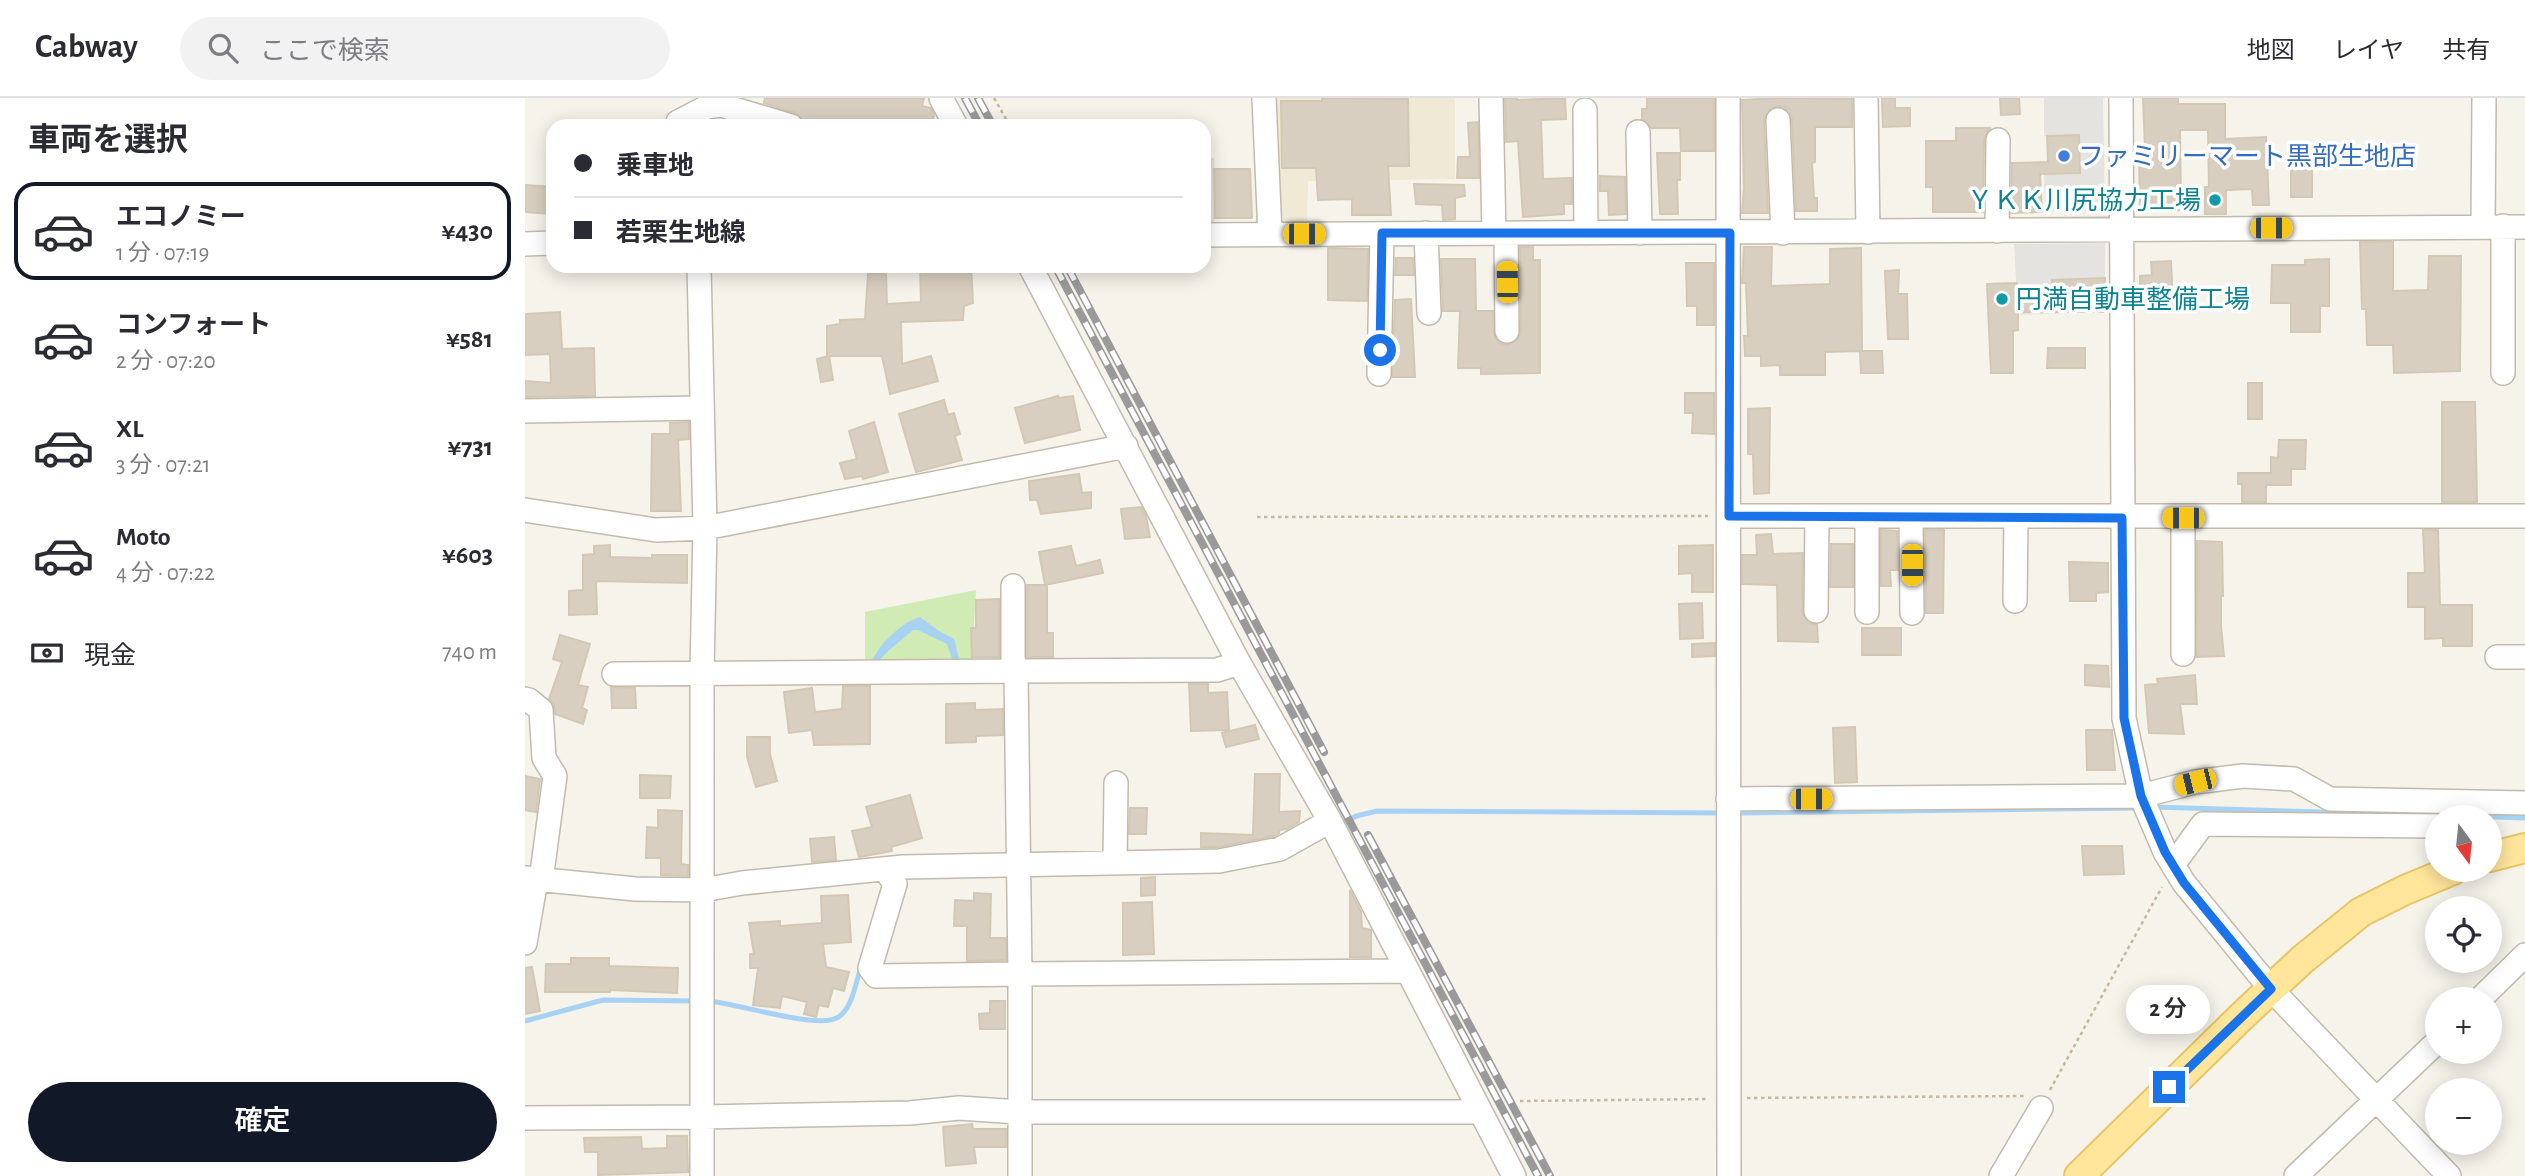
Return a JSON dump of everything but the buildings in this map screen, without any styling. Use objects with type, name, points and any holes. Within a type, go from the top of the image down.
[{"type":"main road","points":[[2503,854],[2525,848]]},
{"type":"main road","points":[[2079,1176],[2303,959],[2361,912],[2425,882]]},
{"type":"street","points":[[941,98],[952,119]]},
{"type":"street","points":[[1264,98],[1270,234]]},
{"type":"street","points":[[1491,98],[1507,331]]},
{"type":"street","points":[[1728,98],[1729,1176]]},
{"type":"street","points":[[1866,98],[1868,232]]},
{"type":"street","points":[[2121,98],[2124,718],[2141,796],[2176,869],[2271,989],[2449,1176]]},
{"type":"street","points":[[2484,98],[2504,226],[2503,373]]},
{"type":"street","points":[[684,119],[722,101],[772,119]]},
{"type":"street","points":[[1585,110],[1586,233]]},
{"type":"street","points":[[1778,120],[1783,233]]},
{"type":"street","points":[[1638,132],[1640,233]]},
{"type":"street","points":[[1997,231],[1999,140]]},
{"type":"street","points":[[1211,235],[2504,226]]},
{"type":"street","points":[[1379,374],[1382,233]]},
{"type":"street","points":[[1426,233],[1429,313]]},
{"type":"street","points":[[525,244],[546,243]]},
{"type":"street","points":[[699,273],[705,528],[702,672],[702,1176]]},
{"type":"street","points":[[1034,273],[1239,663],[1330,821],[1514,1176]]},
{"type":"street","points":[[525,411],[702,408]]},
{"type":"street","points":[[525,510],[656,530],[705,528],[1126,446]]},
{"type":"street","points":[[1729,516],[2525,516]]},
{"type":"street","points":[[1817,517],[1817,611]]},
{"type":"street","points":[[1867,517],[1867,612]]},
{"type":"street","points":[[1911,517],[1912,613]]},
{"type":"street","points":[[2015,601],[2016,517]]},
{"type":"street","points":[[2183,518],[2183,654]]},
{"type":"street","points":[[1013,586],[1020,974],[1020,1176]]},
{"type":"street","points":[[2497,657],[2525,657]]},
{"type":"street","points":[[614,674],[1217,670],[1239,663]]},
{"type":"street","points":[[525,699],[541,710],[544,758],[555,776],[534,879],[525,943]]},
{"type":"street","points":[[1728,799],[2141,796],[2195,782],[2243,776],[2294,779],[2330,799],[2425,807]]},
{"type":"street","points":[[1115,863],[1116,783]]},
{"type":"street","points":[[2503,805],[2525,803]]},
{"type":"street","points":[[534,879],[635,889],[703,890],[742,883],[885,869],[1219,861],[1280,849],[1330,821]]},
{"type":"street","points":[[2176,869],[2203,824],[2425,826]]},
{"type":"street","points":[[885,869],[895,884],[870,968],[876,976],[1407,971]]},
{"type":"street","points":[[2492,987],[2525,955]]},
{"type":"street","points":[[2296,1176],[2425,1054]]},
{"type":"street","points":[[525,1118],[910,1113],[959,1108],[1020,1112],[1479,1112]]},
{"type":"street","points":[[2001,1176],[2041,1108]]},
{"type":"path","points":[[994,98],[1006,119]]},
{"type":"path","points":[[1257,517],[1729,516]]},
{"type":"path","points":[[1520,1101],[2025,1094],[2041,1108],[2165,882],[2176,869]]},
{"type":"shaded area","points":[[1253,98],[1455,98],[1455,179],[1308,181],[1307,223],[1256,224]]},
{"type":"shaded area","points":[[2044,98],[2103,98],[2105,209],[2102,211],[2045,212],[2044,174],[2080,172],[2079,135],[2044,136]]},
{"type":"shaded area","points":[[1211,158],[1214,158],[1214,223],[1211,223]]},
{"type":"shaded area","points":[[2105,243],[2105,312],[2018,315],[2014,244]]},
{"type":"green space","points":[[976,590],[972,664],[865,666],[865,612]]},
{"type":"water","points":[[920,617],[954,639],[959,659],[957,662],[953,662],[947,644],[913,630],[876,664],[871,663],[891,635]]},
{"type":"waterway","points":[[2153,807],[2420,815]]},
{"type":"waterway","points":[[1733,813],[2140,808]]},
{"type":"waterway","points":[[1338,827],[1356,816],[1377,811],[1723,813]]},
{"type":"waterway","points":[[2503,817],[2525,818]]},
{"type":"waterway","points":[[707,1001],[797,1019],[830,1020],[840,1016],[848,1006],[861,967]]},
{"type":"waterway","points":[[525,1021],[603,1000],[698,1001]]},
{"type":"railway","points":[[965,98],[976,119]]},
{"type":"railway","points":[[978,98],[989,119]]},
{"type":"railway","points":[[1059,273],[1538,1176]]},
{"type":"railway","points":[[1071,273],[1324,752]]},
{"type":"railway","points":[[1368,835],[1550,1176]]},
{"type":"place","name":"ファミリーマート黒部生地店","points":[[2064,156]]},
{"type":"place","name":"ＹＫＫ川尻協力工場","points":[[2215,200]]},
{"type":"place","name":"円満自動車整備工場","points":[[2002,299]]},
{"type":"route","points":[[1380,350],[1382,233],[1730,233],[1729,516],[2122,518],[2124,718],[2141,796],[2165,852],[2184,883],[2271,989],[2169,1087]]}]
